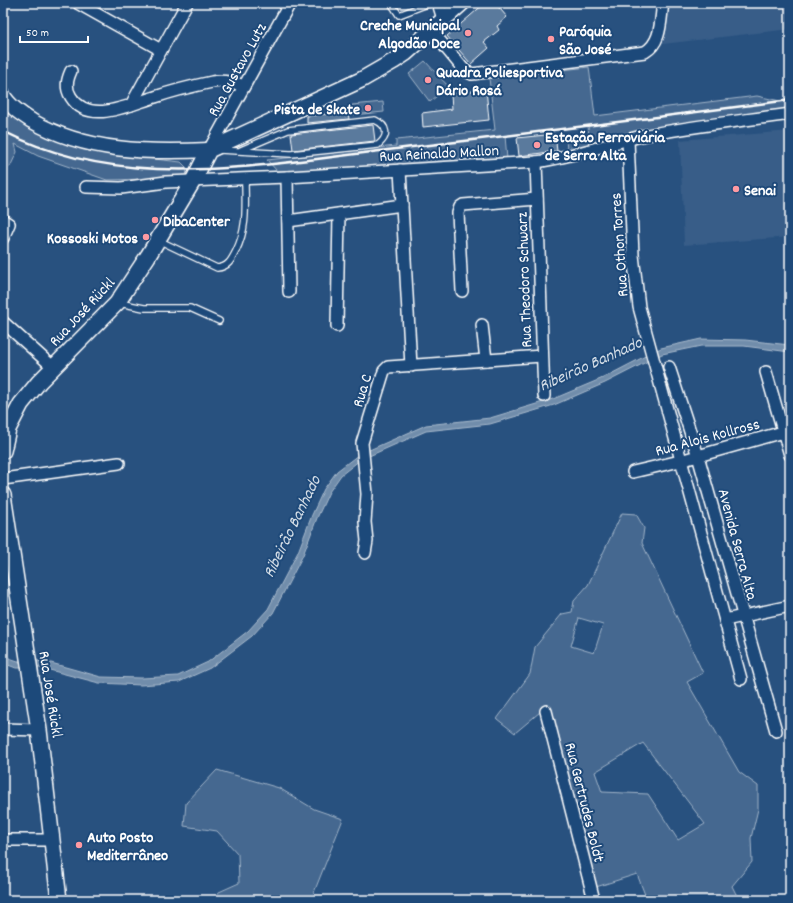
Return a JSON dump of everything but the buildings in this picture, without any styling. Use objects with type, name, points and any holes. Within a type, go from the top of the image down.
[{"type":"main road","points":[[209,150],[361,80],[406,53],[462,3]]},
{"type":"main road","name":"Rua José Rückl","points":[[3,451],[8,429],[21,404],[53,367],[117,303],[140,270],[194,181],[209,150]]},
{"type":"main road","name":"Rua José Rückl","points":[[3,495],[4,515],[30,666],[39,730],[59,900]]},
{"type":"street","points":[[131,105],[187,3]]},
{"type":"street","name":"Rua Gustavo Lutz","points":[[209,150],[290,3]]},
{"type":"street","points":[[438,3],[444,20]]},
{"type":"street","points":[[431,30],[465,71],[472,74],[645,52],[656,42],[663,3]]},
{"type":"street","points":[[79,4],[161,50]]},
{"type":"street","points":[[71,71],[67,81],[67,88],[72,99],[84,109],[103,111],[131,105],[157,96],[218,81],[232,82],[244,86]]},
{"type":"street","points":[[3,95],[15,109],[38,124],[69,138],[129,150],[152,152],[209,150]]},
{"type":"street","name":"Rua Reinaldo Mallon","points":[[86,187],[121,188],[166,182],[287,177],[536,162],[559,159],[661,132],[790,114]]},
{"type":"street","name":"Rua Othon Torres","points":[[628,140],[634,277],[639,307],[650,346],[654,367]]},
{"type":"street","name":"Rua Theodoro Schwarz","points":[[536,162],[544,396]]},
{"type":"street","points":[[400,170],[411,366]]},
{"type":"street","points":[[287,177],[289,292]]},
{"type":"street","points":[[462,291],[458,213],[460,207],[537,199]]},
{"type":"street","points":[[288,221],[402,205]]},
{"type":"street","points":[[337,326],[339,214]]},
{"type":"street","points":[[3,238],[6,222]]},
{"type":"street","points":[[3,322],[53,367]]},
{"type":"street","points":[[482,325],[486,360]]},
{"type":"street","name":"Rua C","points":[[365,553],[367,541],[365,516],[367,494],[362,450],[363,438],[381,375],[388,367],[542,356]]},
{"type":"street","name":"Avenida Serra Alta","points":[[654,367],[726,620],[740,679]]},
{"type":"street","name":"Avenida Serra Alta","points":[[669,367],[698,456],[742,617],[776,731]]},
{"type":"street","points":[[766,372],[787,431],[790,455]]},
{"type":"street","name":"Rua Alois Kollross","points":[[633,472],[680,461],[787,431]]},
{"type":"street","points":[[3,479],[119,463]]},
{"type":"street","points":[[726,620],[790,606]]},
{"type":"street","name":"Rua Gertrudes Boldt","points":[[546,711],[594,900]]},
{"type":"street","points":[[3,729],[39,730]]},
{"type":"street","points":[[3,840],[53,840]]},
{"type":"lane","points":[[394,4],[399,15],[421,5],[430,3]]},
{"type":"lane","points":[[209,150],[241,150],[291,154],[378,145],[384,140],[386,131],[382,124],[375,120],[288,130],[241,150]]},
{"type":"lane","points":[[157,240],[217,268],[223,268],[230,263],[243,236],[245,227],[245,179]]},
{"type":"lane","points":[[117,303],[144,308],[190,308],[218,321]]},
{"type":"shaded area","points":[[668,3],[790,3],[790,29],[663,44]]},
{"type":"shaded area","name":"Quadra Poliesportiva Dário Rosá","points":[[425,61],[448,86],[430,102],[409,74]]},
{"type":"shaded area","points":[[589,67],[595,116],[757,96],[780,101],[790,100],[790,110],[567,151],[566,139],[589,136],[588,126],[505,136],[507,159],[287,171],[277,171],[267,160],[396,146],[396,140],[495,130],[489,78]]},
{"type":"shaded area","name":"Pista de Skate","points":[[383,102],[384,112],[353,115],[352,105]]},
{"type":"shaded area","points":[[3,103],[109,154],[181,162],[187,168],[186,178],[107,180],[38,156],[15,144],[17,152],[10,167],[3,163]]},
{"type":"shaded area","name":"Senai","points":[[790,131],[790,237],[684,245],[680,140]]},
{"type":"shaded area","points":[[701,339],[745,340],[790,345],[790,352],[744,346],[701,346],[662,354],[605,383],[554,405],[490,424],[426,431],[360,460],[341,475],[329,492],[303,555],[273,613],[252,636],[210,668],[179,682],[141,685],[99,683],[42,668],[16,668],[3,663],[3,656],[18,661],[44,661],[101,677],[142,678],[178,676],[208,662],[248,631],[268,609],[298,552],[324,489],[337,471],[358,455],[426,425],[490,418],[553,399],[603,378],[661,348]]},
{"type":"shaded area","points":[[622,513],[636,514],[644,528],[642,543],[703,673],[687,682],[739,772],[758,786],[758,809],[751,838],[752,862],[732,886],[739,900],[647,900],[637,874],[596,887],[553,717],[540,712],[515,733],[497,719],[530,674],[535,647],[562,614],[572,612],[574,601],[588,585]],"holes":[[[579,618],[603,625],[594,653],[571,646]],[[643,743],[705,824],[678,840],[648,794],[602,792],[595,772]]]},
{"type":"shaded area","points":[[217,770],[279,788],[314,809],[343,819],[311,900],[213,900],[219,892],[239,883],[238,854],[217,831],[184,826],[186,803]]},
{"type":"railway","points":[[3,131],[41,147],[79,159],[118,166],[157,169],[197,169],[277,164],[790,100]]},
{"type":"place","name":"Creche Municipal Algodão Doce","points":[[468,33]]},
{"type":"place","name":"Paróquia São José","points":[[551,39]]},
{"type":"place","name":"Quadra Poliesportiva Dário Rosá","points":[[428,80]]},
{"type":"place","name":"Pista de Skate","points":[[368,108]]},
{"type":"place","name":"Estação Ferroviária de Serra Alta","points":[[537,145]]},
{"type":"place","name":"Senai","points":[[736,189]]},
{"type":"place","name":"DibaCenter","points":[[155,220]]},
{"type":"place","name":"Kossoski Motos","points":[[146,237]]},
{"type":"place","name":"Auto Posto Mediterrâneo","points":[[79,845]]},
{"type":"water label","name":"Ribeirão Banhado","points":[[590,363]]},
{"type":"water label","name":"Ribeirão Banhado","points":[[291,526]]}]
